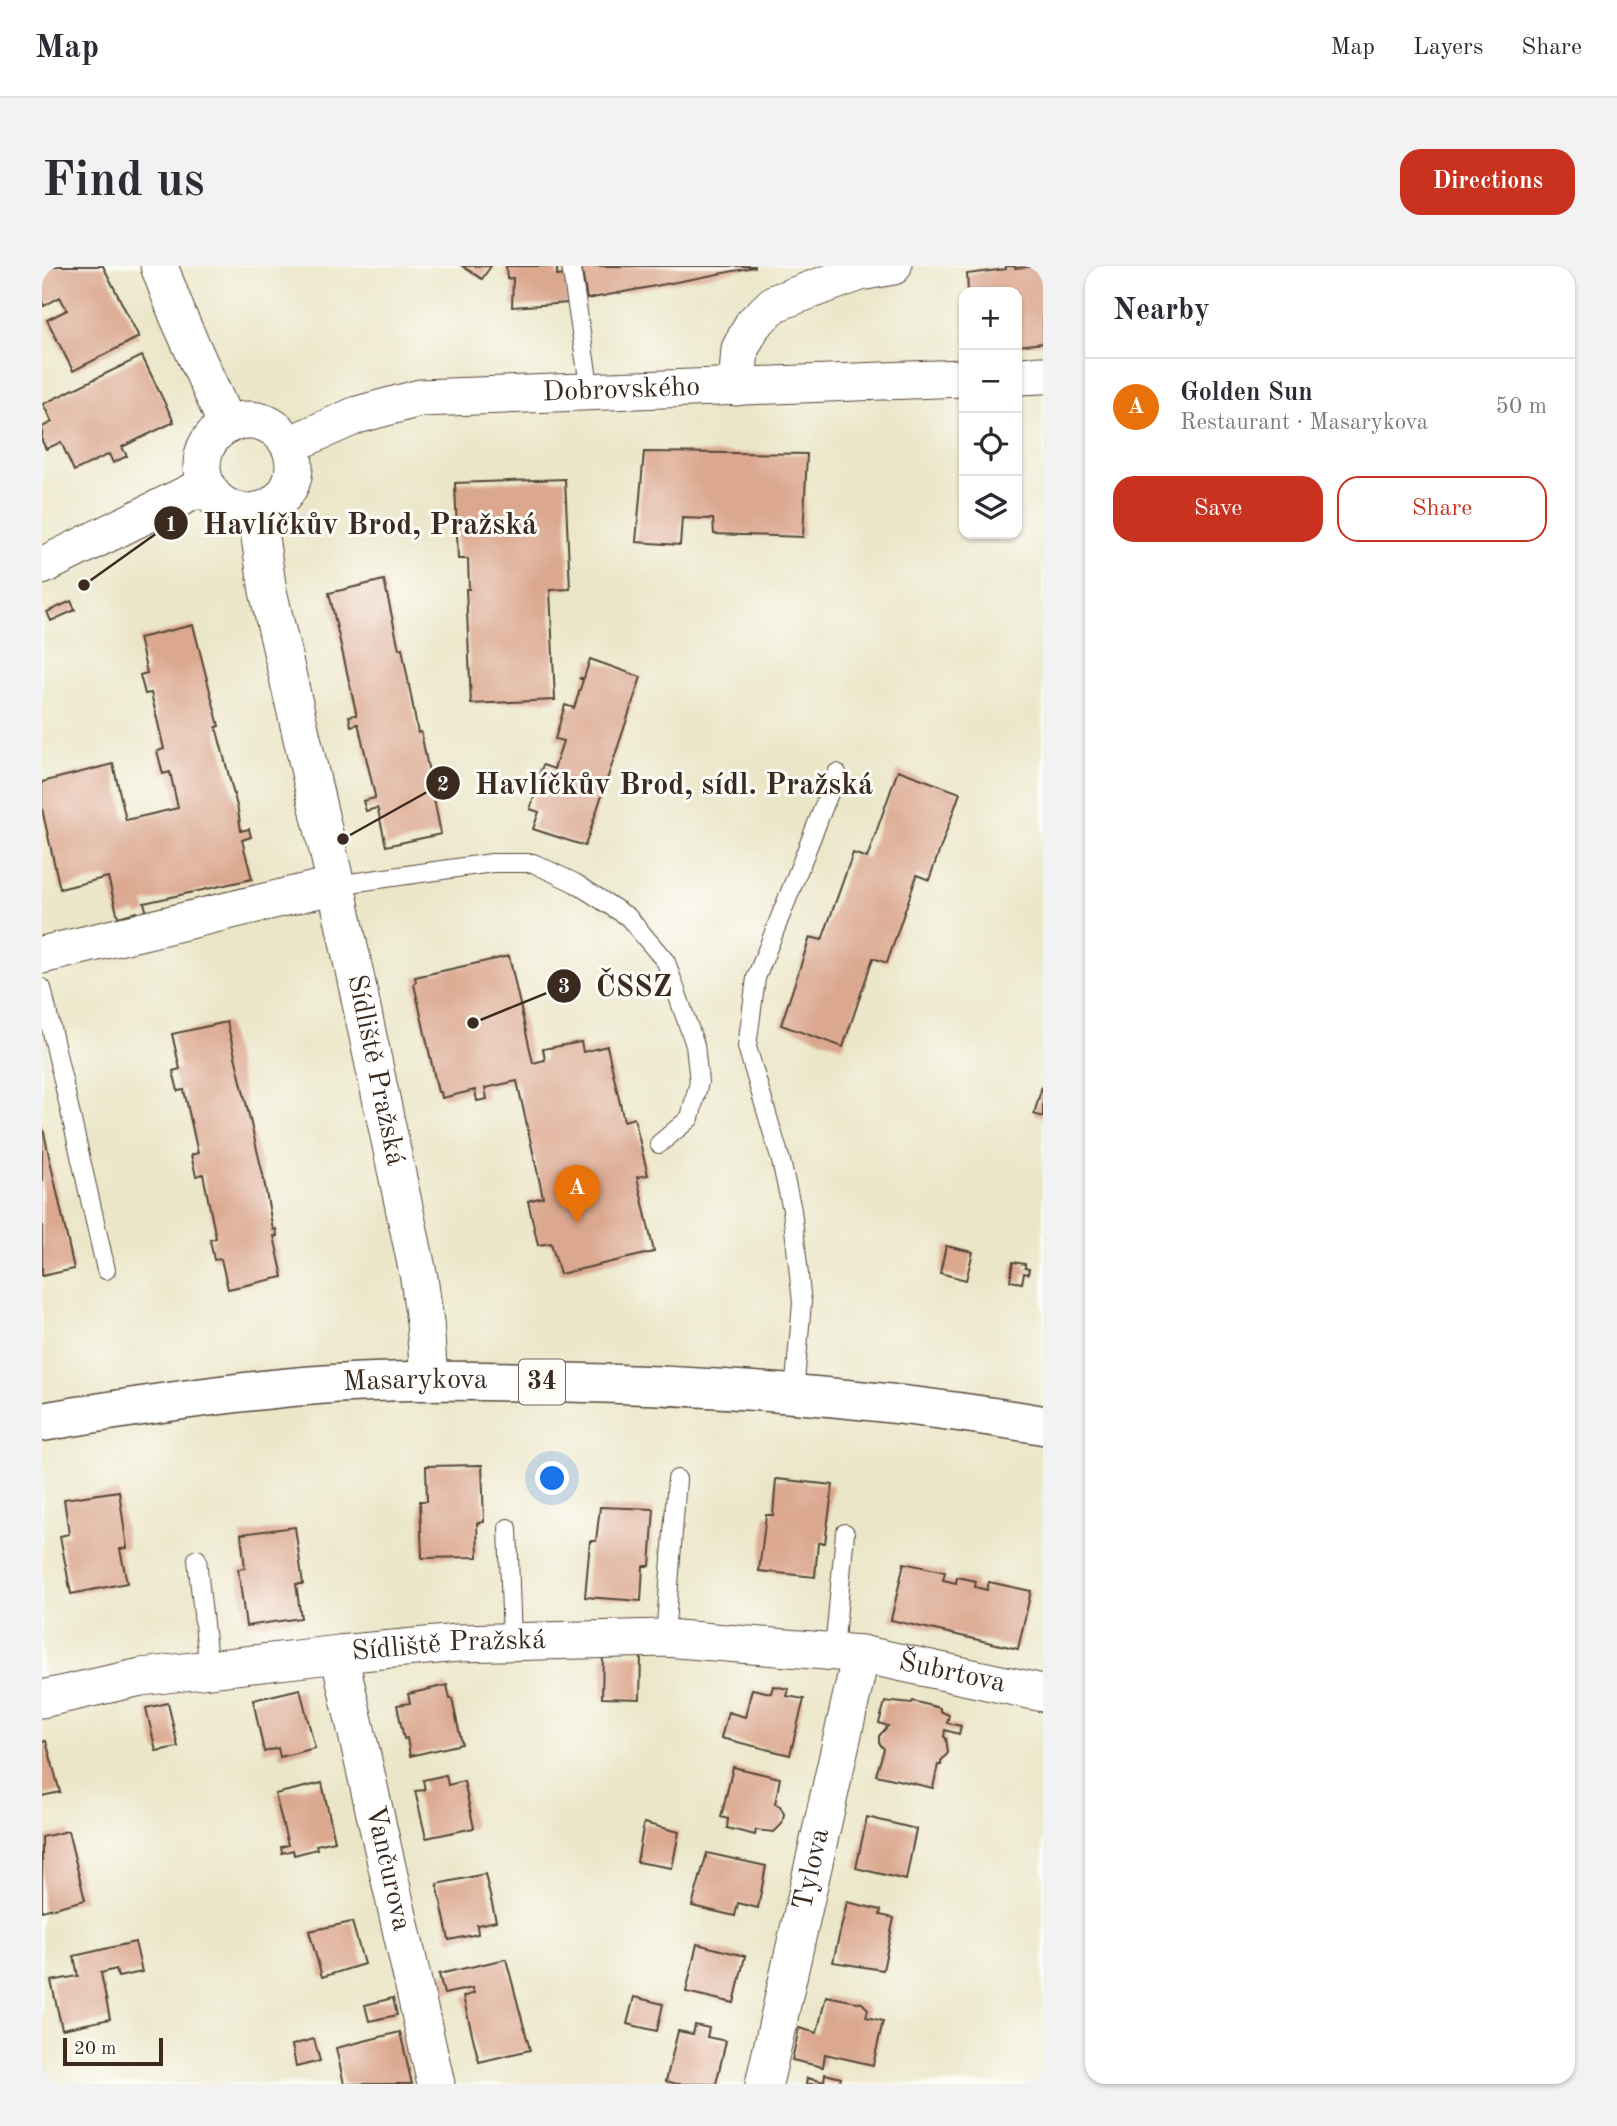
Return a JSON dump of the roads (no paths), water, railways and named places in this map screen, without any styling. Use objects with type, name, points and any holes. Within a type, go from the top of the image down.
[{"type":"main road","name":"Masarykova","points":[[42,1422],[274,1389],[358,1383],[429,1382],[618,1383],[794,1394],[907,1404],[1043,1425]]},
{"type":"street","points":[[159,266],[178,316],[228,425]]},
{"type":"street","points":[[737,387],[740,348],[753,324],[775,303],[860,272],[893,266]]},
{"type":"street","points":[[1022,376],[1043,375]]},
{"type":"street","name":"Dobrovského","points":[[289,445],[357,415],[420,398],[959,378]]},
{"type":"street","points":[[244,420],[262,422],[278,431],[289,445],[294,465],[289,486],[276,503],[246,512],[226,507],[206,485],[203,475],[204,456],[212,438],[228,425],[244,420]]},
{"type":"street","points":[[42,566],[206,485]]},
{"type":"street","name":"Sídliště Pražská","points":[[256,511],[268,590],[335,885],[419,1278],[429,1382]]},
{"type":"street","points":[[42,955],[335,885]]},
{"type":"street","name":"Sídliště Pražská","points":[[42,1699],[141,1677],[458,1643],[665,1638],[847,1652]]},
{"type":"street","name":"Šubrtova","points":[[847,1652],[1043,1693]]},
{"type":"street","name":"Tylova","points":[[764,2084],[847,1652]]},
{"type":"street","name":"Vančurova","points":[[339,1654],[436,2084]]},
{"type":"lane","points":[[571,266],[590,392]]},
{"type":"lane","points":[[794,1394],[802,1303],[793,1221],[782,1161],[747,1047],[756,978],[837,774]]},
{"type":"lane","points":[[335,885],[492,863],[533,863],[575,883],[628,917],[666,962],[695,1045],[699,1082],[690,1118],[659,1144]]},
{"type":"lane","points":[[42,988],[106,1270]]},
{"type":"lane","points":[[665,1638],[677,1479]]},
{"type":"lane","points":[[508,1528],[512,1641]]},
{"type":"lane","points":[[845,1533],[847,1652]]},
{"type":"lane","points":[[197,1559],[209,1670]]},
{"type":"place","name":"Havlíčkův Brod, Pražská","points":[[84,585]]},
{"type":"place","name":"Havlíčkův Brod, sídl. Pražská","points":[[343,839]]},
{"type":"place","name":"ČSSZ","points":[[473,1023]]},
{"type":"place","name":"Golden Sun","points":[[577,1223]]}]
